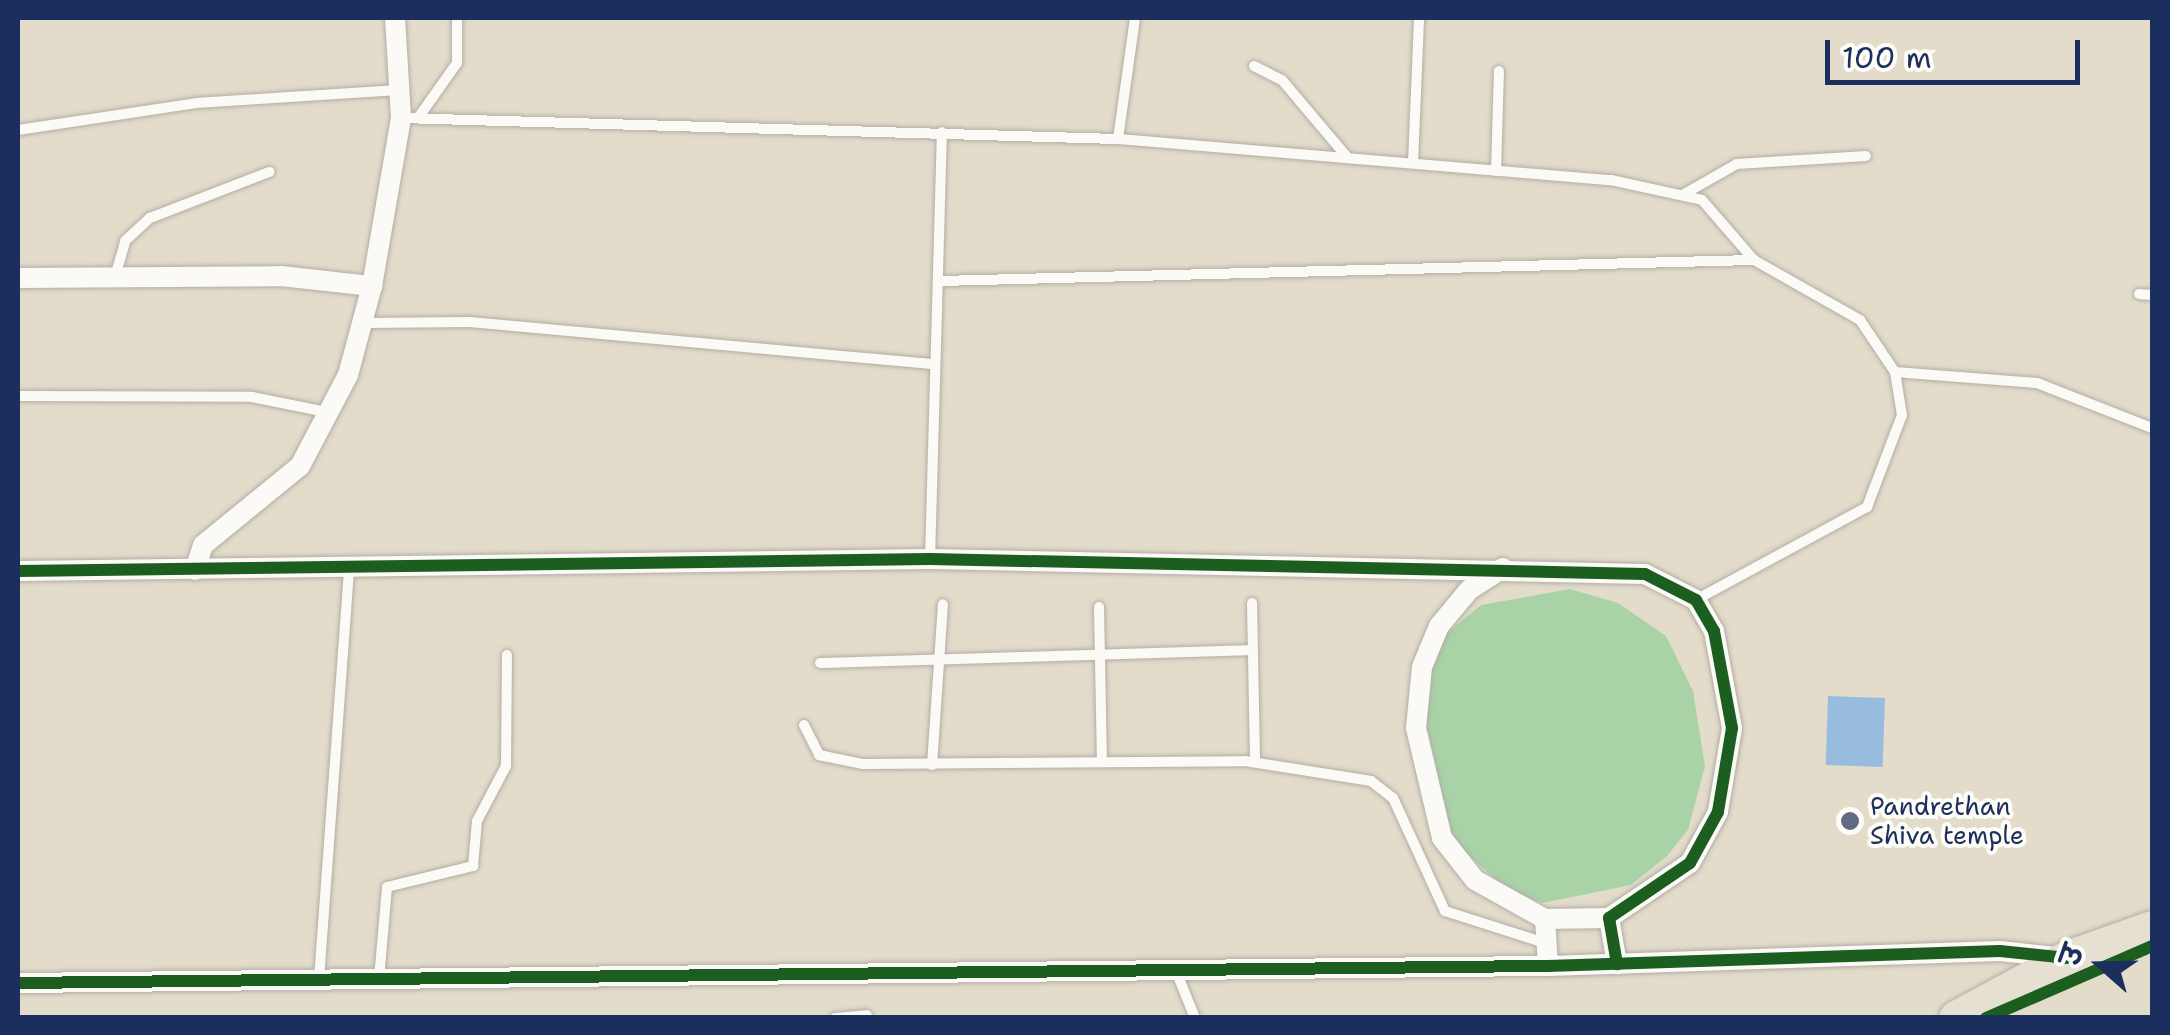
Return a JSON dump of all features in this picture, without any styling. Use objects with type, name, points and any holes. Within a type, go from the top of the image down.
[{"type":"highway","points":[[1956,1018],[2068,958],[2152,928]]},
{"type":"highway","points":[[1986,1018],[2152,946]]},
{"type":"street","points":[[196,570],[204,546],[281,491],[332,414],[364,323],[410,118],[400,90],[395,18]]},
{"type":"street","points":[[18,278],[372,286]]},
{"type":"street","points":[[18,571],[930,559],[1503,568],[1644,574],[1696,600],[1730,691],[1718,812],[1690,863],[1610,918],[1545,919],[1475,880],[1442,838],[1416,728],[1422,668],[1440,626],[1469,590],[1503,568]]},
{"type":"street","points":[[1610,918],[1617,964]]},
{"type":"street","points":[[1545,919],[1548,966]]},
{"type":"street","points":[[18,983],[1548,966],[2000,951],[2068,958]]},
{"type":"lane","points":[[410,118],[458,63],[456,18]]},
{"type":"lane","points":[[1118,138],[1135,18]]},
{"type":"lane","points":[[1413,164],[1420,18]]},
{"type":"lane","points":[[1254,66],[1282,80],[1348,158]]},
{"type":"lane","points":[[1496,170],[1499,71]]},
{"type":"lane","points":[[18,130],[196,103],[400,90]]},
{"type":"lane","points":[[410,118],[1118,138],[1496,170],[1684,194],[1722,218],[1754,260],[1860,320],[1896,372],[1902,415],[1866,506],[1696,600]]},
{"type":"lane","points":[[930,559],[932,364],[940,281],[942,132]]},
{"type":"lane","points":[[1684,194],[1737,164],[1866,156]]},
{"type":"lane","points":[[115,278],[125,241],[150,218],[269,172]]},
{"type":"lane","points":[[940,281],[1754,260]]},
{"type":"lane","points":[[2139,294],[2152,295]]},
{"type":"lane","points":[[364,323],[470,322],[932,364]]},
{"type":"lane","points":[[1896,372],[2037,383],[2152,428]]},
{"type":"lane","points":[[18,396],[252,397],[332,414]]},
{"type":"lane","points":[[319,980],[348,568]]},
{"type":"lane","points":[[1252,603],[1255,761]]},
{"type":"lane","points":[[932,765],[942,604]]},
{"type":"lane","points":[[1099,607],[1102,762]]},
{"type":"lane","points":[[820,663],[1250,650]]},
{"type":"lane","points":[[378,978],[387,888],[473,866],[477,821],[506,766],[507,655]]},
{"type":"lane","points":[[804,724],[829,760],[932,765],[1255,761],[1383,787],[1446,911],[1546,943]]},
{"type":"lane","points":[[1176,970],[1195,1018]]},
{"type":"lane","points":[[835,1018],[867,1015]]},
{"type":"green space","points":[[1570,589],[1618,603],[1666,636],[1693,691],[1705,766],[1688,830],[1667,856],[1631,885],[1542,903],[1504,887],[1452,840],[1421,701],[1442,637],[1481,605]]},
{"type":"water","points":[[1828,696],[1885,698],[1883,767],[1826,765]]},
{"type":"cycle path","points":[[18,571],[930,559],[1645,574],[1696,600],[1714,631],[1732,728],[1718,812],[1690,863],[1609,918],[1617,964]]},
{"type":"cycle path","points":[[1986,1018],[2152,946]]},
{"type":"cycle path","points":[[18,983],[1548,966],[2000,951],[2067,958]]},
{"type":"place","name":"Pandrethan Shiva temple","points":[[1850,821]]}]
